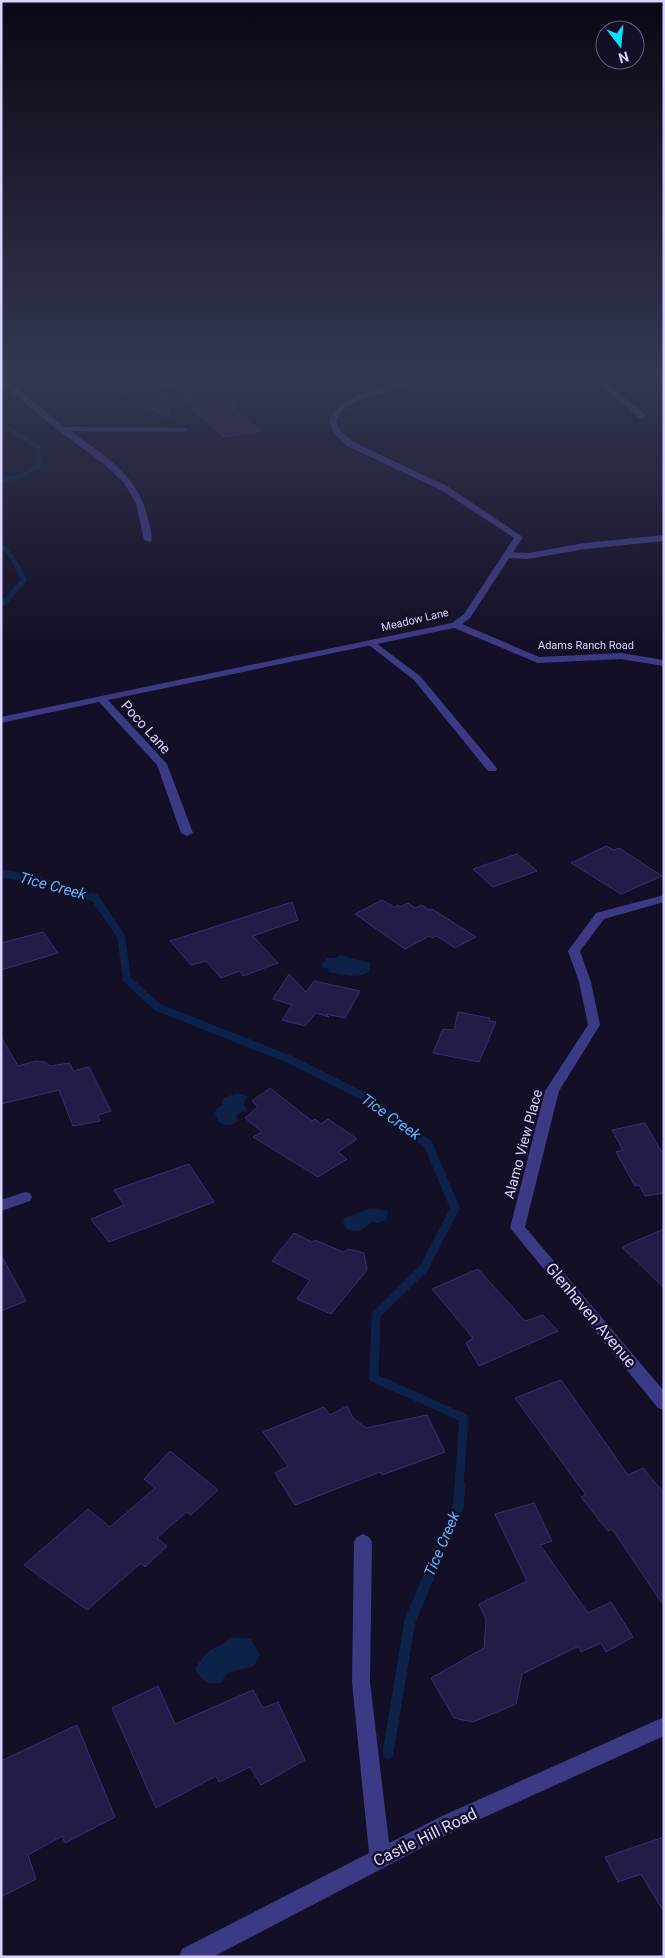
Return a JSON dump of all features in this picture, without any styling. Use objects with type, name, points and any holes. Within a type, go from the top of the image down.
[{"type":"street","points":[[108,463],[124,478],[140,502],[148,540]]},
{"type":"street","name":"Meadow Lane","points":[[1,720],[320,652],[455,626],[467,616],[520,537],[444,488],[391,463]]},
{"type":"street","points":[[508,554],[528,556],[585,546],[664,538]]},
{"type":"street","name":"Adams Ranch Road","points":[[455,626],[538,660],[621,656],[664,664]]},
{"type":"street","points":[[372,643],[417,678],[492,769]]},
{"type":"street","name":"Poco Lane","points":[[101,698],[162,764],[187,833]]},
{"type":"street","name":"Alamo View Place","points":[[517,1228],[552,1091],[594,1026],[585,982],[574,951],[600,916],[664,898]]},
{"type":"street","points":[[1,1206],[25,1197]]},
{"type":"street","name":"Glenhaven Avenue","points":[[517,1228],[664,1403]]},
{"type":"street","points":[[363,1542],[361,1682],[380,1858]]},
{"type":"street","name":"Castle Hill Road","points":[[190,1957],[449,1823],[664,1726]]},
{"type":"water","points":[[340,955],[370,963],[370,969],[367,973],[355,976],[329,972],[328,969],[321,967],[327,958],[335,958]]},
{"type":"water","points":[[237,1093],[249,1097],[245,1100],[244,1104],[248,1111],[238,1113],[236,1117],[238,1120],[232,1124],[220,1123],[215,1114],[216,1109],[222,1105],[223,1098]]},
{"type":"water","points":[[370,1208],[388,1211],[387,1220],[377,1223],[373,1221],[364,1229],[357,1231],[346,1228],[343,1223],[345,1218]]},
{"type":"water","points":[[230,1637],[251,1639],[260,1655],[254,1666],[227,1673],[221,1683],[205,1681],[195,1669],[207,1653]]},
{"type":"building","points":[[606,846],[614,850],[619,848],[662,876],[621,894],[571,863]]},
{"type":"building","points":[[517,854],[537,871],[493,887],[473,869]]},
{"type":"building","points":[[382,900],[394,907],[398,905],[400,907],[408,903],[415,908],[422,905],[429,910],[432,909],[476,937],[455,948],[437,936],[432,938],[429,936],[405,949],[355,914]]},
{"type":"building","points":[[292,902],[298,920],[253,936],[278,963],[243,976],[240,971],[221,978],[206,961],[191,965],[170,941]]},
{"type":"building","points":[[43,932],[58,953],[1,970],[1,943]]},
{"type":"building","points":[[289,974],[306,992],[314,981],[360,991],[345,1018],[326,1014],[329,1017],[316,1013],[305,1026],[282,1020],[292,1005],[273,999]]},
{"type":"building","points":[[458,1012],[490,1018],[489,1021],[496,1022],[479,1062],[433,1053],[443,1029],[454,1030]]},
{"type":"building","points":[[1,1037],[18,1066],[36,1061],[45,1062],[50,1066],[70,1063],[73,1071],[89,1067],[111,1111],[98,1115],[100,1121],[73,1126],[59,1090],[1,1104]]},
{"type":"building","points":[[270,1088],[312,1121],[315,1119],[321,1124],[328,1119],[357,1139],[338,1152],[347,1159],[318,1177],[253,1137],[262,1132],[245,1118],[258,1107],[252,1101]]},
{"type":"building","points":[[645,1123],[664,1156],[664,1193],[645,1196],[639,1185],[635,1186],[616,1152],[623,1150],[612,1130]]},
{"type":"building","points":[[189,1164],[214,1202],[109,1242],[91,1219],[124,1205],[114,1190]]},
{"type":"building","points":[[664,1229],[664,1288],[622,1247]]},
{"type":"building","points":[[294,1233],[312,1242],[315,1240],[343,1252],[349,1249],[364,1253],[367,1270],[331,1314],[297,1299],[310,1280],[272,1261]]},
{"type":"building","points":[[1,1255],[26,1301],[1,1311]]},
{"type":"building","points":[[478,1269],[525,1321],[543,1315],[558,1331],[479,1366],[466,1343],[473,1338],[432,1289]]},
{"type":"building","points":[[561,1380],[628,1475],[643,1468],[664,1493],[664,1606],[612,1529],[608,1531],[581,1497],[586,1495],[515,1398]]},
{"type":"building","points":[[347,1406],[353,1418],[366,1428],[427,1415],[445,1452],[382,1475],[380,1472],[295,1505],[275,1473],[288,1466],[263,1432],[324,1407],[330,1415]]},
{"type":"building","points":[[170,1451],[218,1490],[191,1515],[186,1512],[157,1538],[167,1546],[145,1567],[141,1563],[87,1610],[24,1565],[88,1509],[110,1527],[155,1488],[144,1479]]},
{"type":"building","points":[[534,1503],[552,1541],[540,1545],[588,1613],[611,1602],[633,1637],[606,1652],[601,1643],[581,1652],[579,1646],[522,1674],[516,1704],[473,1722],[454,1718],[431,1678],[484,1648],[486,1619],[479,1604],[527,1581],[495,1514]]},
{"type":"building","points":[[158,1686],[175,1724],[253,1690],[263,1708],[278,1702],[305,1760],[261,1785],[250,1767],[219,1782],[216,1776],[156,1808],[112,1708]]},
{"type":"building","points":[[77,1725],[115,1817],[65,1843],[62,1836],[28,1855],[36,1879],[1,1897],[1,1761]]},
{"type":"building","points":[[664,1837],[664,1912],[641,1874],[618,1882],[605,1857]]},
{"type":"waterway","name":"Tice Creek","points":[[1,480],[19,477],[39,466],[39,463]]},
{"type":"waterway","name":"Tice Creek","points":[[1,545],[12,557],[16,565]]},
{"type":"waterway","name":"Tice Creek","points":[[1,603],[5,602],[24,580],[16,564]]},
{"type":"waterway","name":"Tice Creek","points":[[1,874],[31,878],[95,898],[121,936],[127,979],[157,1007],[291,1060],[369,1099],[381,1108]]},
{"type":"waterway","name":"Tice Creek","points":[[379,1107],[428,1144],[455,1208],[424,1268],[376,1315],[374,1378],[464,1418],[459,1486]]},
{"type":"waterway","name":"Tice Creek","points":[[388,1753],[410,1621],[458,1507],[460,1485]]}]
